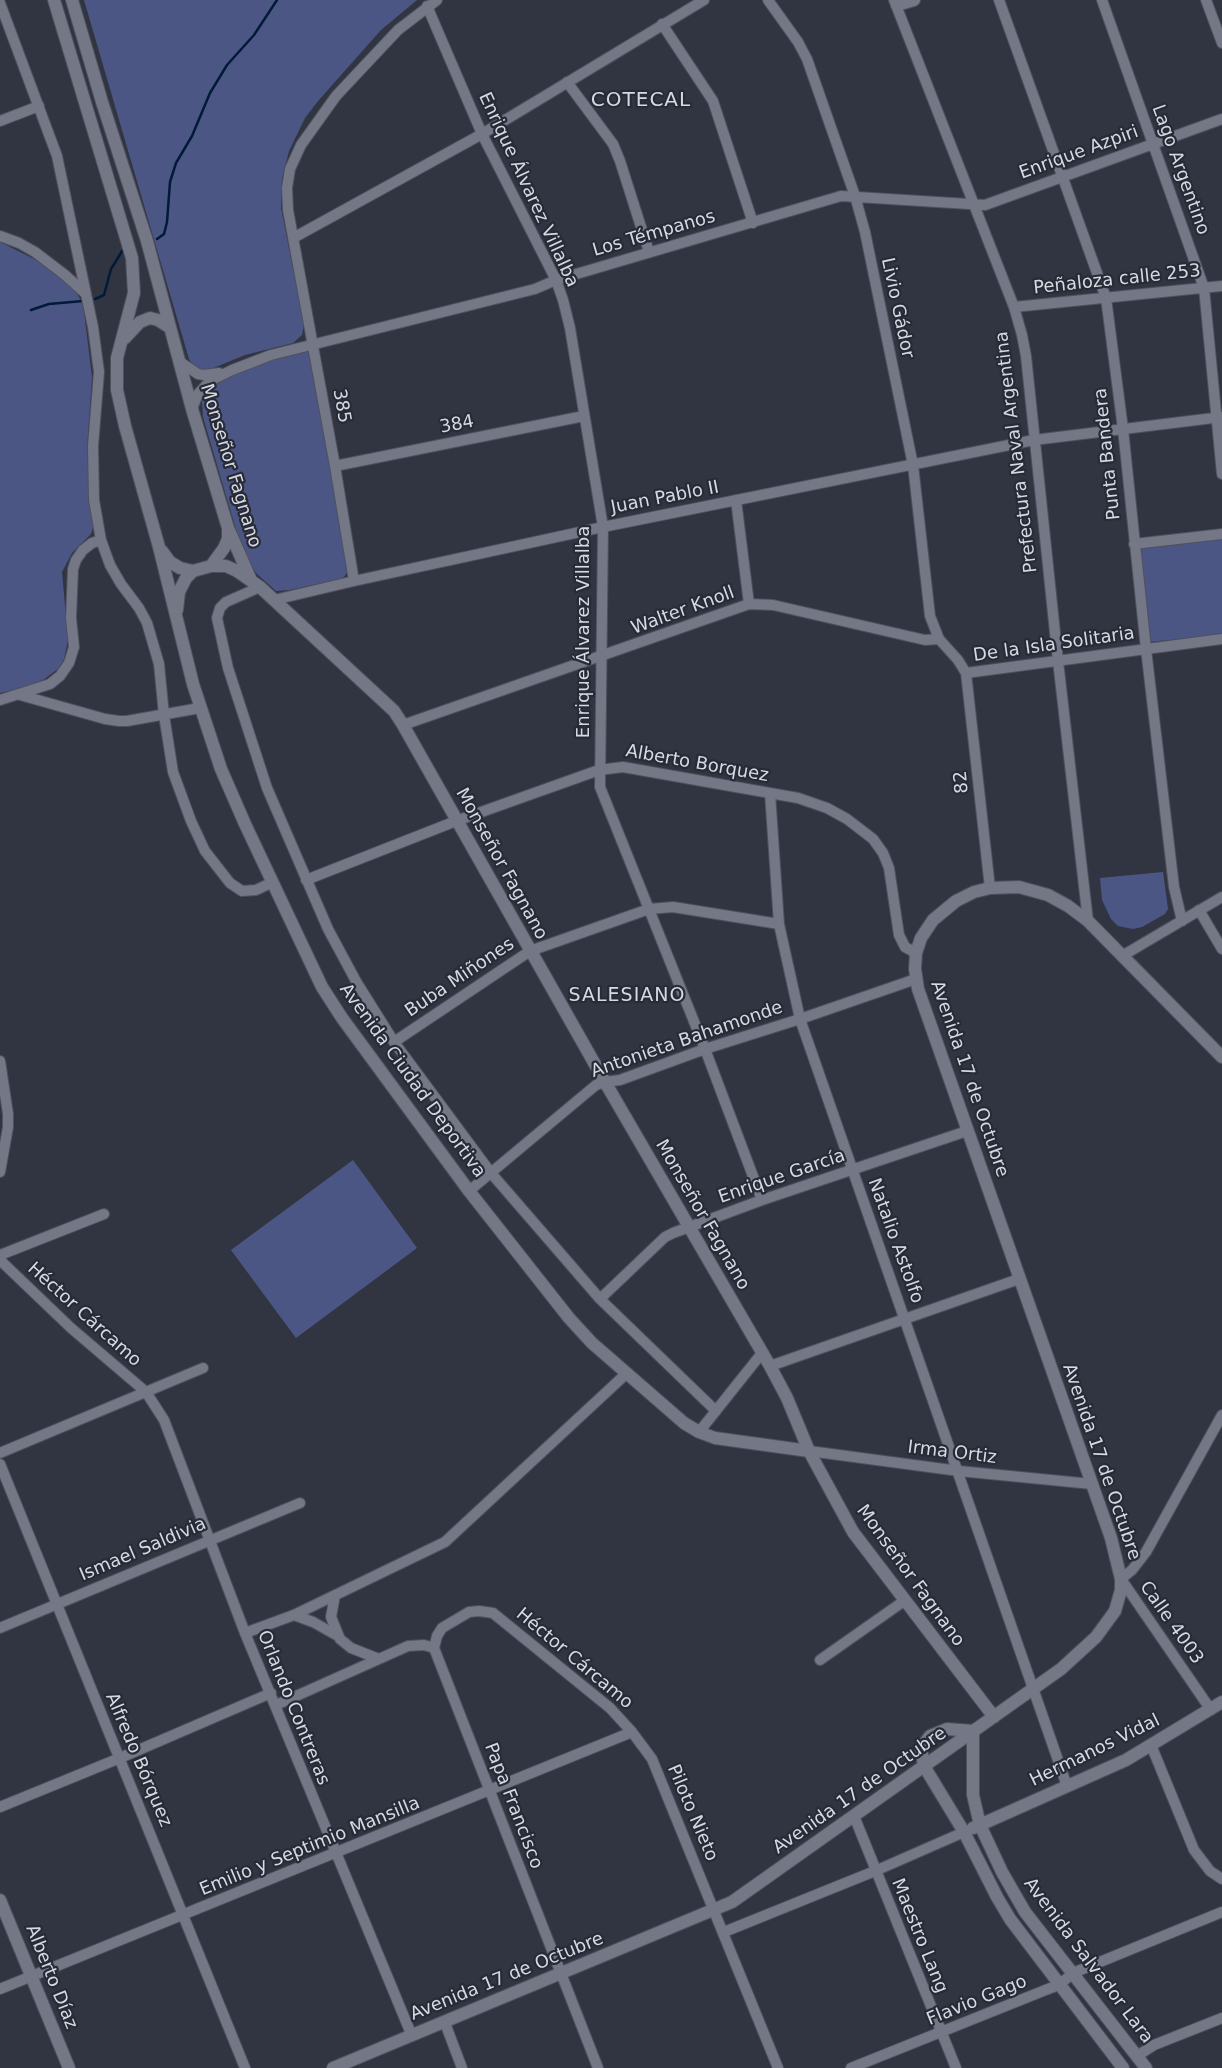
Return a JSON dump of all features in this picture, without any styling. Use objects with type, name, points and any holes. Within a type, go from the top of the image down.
[{"type":"street","points":[[54,0],[132,258],[134,276],[133,298],[120,344],[116,374],[121,408],[160,547],[170,562],[180,568],[194,571]]},
{"type":"street","name":"Monseñor Fagnano","points":[[72,0],[102,102],[148,241],[192,409],[228,528],[244,568],[256,585],[394,711],[605,1082],[770,1366],[787,1398],[809,1451],[853,1532],[994,1716]]},
{"type":"street","name":"385","points":[[354,581],[336,466],[295,237],[288,210],[287,188],[290,169],[301,145],[336,96],[398,30],[437,0]]},
{"type":"street","points":[[295,237],[482,134],[704,0]]},
{"type":"street","name":"Livio Gádor","points":[[768,0],[798,42],[807,60],[855,196],[865,232],[913,466],[930,616],[939,639]]},
{"type":"street","points":[[895,2],[914,0]]},
{"type":"street","name":"Punta Bandera","points":[[999,0],[1106,298],[1123,429],[1134,544],[1174,887],[1182,921]]},
{"type":"street","name":"Lago Argentino","points":[[1102,0],[1204,288],[1219,417],[1222,474]]},
{"type":"street","points":[[1206,0],[1222,43]]},
{"type":"street","name":"Prefectura Naval Argentina","points":[[895,2],[1014,307],[1026,356],[1088,922]]},
{"type":"street","points":[[0,5],[57,156],[98,353],[98,389],[93,446],[94,500],[101,540],[110,566],[120,584],[140,608],[147,623],[159,664],[164,715],[174,772],[190,821],[205,852],[230,883],[242,891],[256,890],[273,882]]},
{"type":"street","name":"Enrique Álvarez Villalba","points":[[427,6],[482,134],[556,280],[570,328],[603,527],[600,787],[705,1049],[762,1200]]},
{"type":"street","points":[[662,24],[713,101],[753,223]]},
{"type":"street","points":[[567,82],[613,144],[650,252]]},
{"type":"street","points":[[0,121],[39,106]]},
{"type":"street","name":"Enrique Azpiri","points":[[974,206],[985,205],[1222,119]]},
{"type":"street","name":"Los Témpanos","points":[[192,409],[204,386],[232,370],[271,355],[535,289],[556,280],[833,198],[855,196],[974,206]]},
{"type":"street","points":[[0,236],[19,243],[35,252],[85,293]]},
{"type":"street","name":"Peñaloza calle 253","points":[[1014,307],[1222,286]]},
{"type":"street","points":[[120,344],[132,328],[150,318],[170,327]]},
{"type":"street","name":"Los Témpanos","points":[[180,362],[198,374],[204,375],[232,370]]},
{"type":"street","name":"384","points":[[336,466],[584,416]]},
{"type":"street","name":"Juan Pablo II","points":[[274,600],[603,527],[913,466],[1034,440],[1219,417]]},
{"type":"street","points":[[736,500],[749,604]]},
{"type":"street","points":[[211,566],[224,548],[228,538],[228,528]]},
{"type":"street","points":[[1134,544],[1222,534]]},
{"type":"street","points":[[0,700],[50,684],[60,676],[69,662],[74,647],[71,618],[72,569],[83,550],[92,543],[101,540]]},
{"type":"street","name":"Avenida Ciudad Deportiva","points":[[160,547],[200,708],[221,769],[322,987],[332,1003],[469,1191],[569,1318],[592,1343],[684,1423],[699,1432],[715,1438],[809,1451]]},
{"type":"street","points":[[176,617],[180,592],[186,578],[194,571],[211,566],[226,566],[237,571],[256,585]]},
{"type":"street","name":"Avenida Ciudad Deportiva","points":[[256,585],[226,602],[220,608],[216,618],[236,695],[267,788],[328,929],[357,983],[394,1042],[491,1173],[600,1299],[716,1411]]},
{"type":"street","name":"Walter Knoll","points":[[403,725],[749,604],[773,605],[925,640],[939,639]]},
{"type":"street","points":[[939,639],[958,660],[966,673]]},
{"type":"street","name":"De la Isla Solitaria","points":[[966,673],[1222,640]]},
{"type":"street","name":"82","points":[[966,673],[990,888]]},
{"type":"street","points":[[20,695],[105,719],[127,721],[200,708]]},
{"type":"street","name":"Alberto Borquez","points":[[306,880],[456,821],[599,770],[623,767],[808,801],[827,808],[856,825],[873,839],[888,862],[900,939],[905,947],[916,953]]},
{"type":"street","name":"Natalio Astolfo","points":[[770,793],[779,924],[800,1019],[1067,1786]]},
{"type":"street","name":"Avenida 17 de Octubre","points":[[333,2068],[715,1910],[739,1897],[1073,1659],[1104,1629],[1119,1601],[1121,1579],[1111,1538],[967,1130],[916,979],[916,953],[925,931],[940,912],[965,896],[990,888],[1019,887],[1038,891],[1068,906],[1088,922],[1222,1058]]},
{"type":"street","points":[[1122,956],[1222,897]]},
{"type":"street","name":"Buba Miñones","points":[[394,1042],[530,951],[649,909],[672,907],[779,924]]},
{"type":"street","points":[[1199,910],[1222,949]]},
{"type":"street","name":"Antonieta Bahamonde","points":[[469,1191],[590,1089],[605,1082],[620,1080],[705,1049],[916,979]]},
{"type":"street","points":[[0,1061],[8,1127],[0,1172]]},
{"type":"street","name":"Enrique García","points":[[600,1299],[665,1237],[762,1200],[852,1171],[967,1130]]},
{"type":"street","points":[[0,1255],[104,1214]]},
{"type":"street","name":"Héctor Cárcamo","points":[[0,1260],[71,1328],[146,1392]]},
{"type":"street","points":[[770,1366],[1019,1279]]},
{"type":"street","points":[[699,1432],[762,1353]]},
{"type":"street","points":[[0,1453],[204,1368]]},
{"type":"street","points":[[245,1633],[294,1615],[445,1542],[627,1373]]},
{"type":"street","name":"Orlando Contreras","points":[[146,1392],[164,1420],[245,1633],[412,2036]]},
{"type":"street","points":[[1121,1579],[1139,1563],[1152,1543],[1222,1415]]},
{"type":"street","name":"Irma Ortiz","points":[[809,1451],[958,1471],[1092,1484]]},
{"type":"street","name":"Alfredo Bórquez","points":[[0,1464],[56,1605],[185,1916],[245,2068]]},
{"type":"street","name":"Ismael Saldivia","points":[[0,1628],[300,1503]]},
{"type":"street","name":"Calle 4003","points":[[1121,1579],[1211,1710]]},
{"type":"street","points":[[335,1596],[331,1617],[338,1636]]},
{"type":"street","points":[[820,1660],[904,1601]]},
{"type":"street","name":"Héctor Cárcamo","points":[[434,1648],[437,1636],[442,1628],[469,1612],[493,1613],[610,1708],[632,1732]]},
{"type":"street","points":[[294,1615],[313,1622],[338,1636],[350,1648],[379,1659]]},
{"type":"street","points":[[276,1705],[379,1659],[416,1645],[434,1648]]},
{"type":"street","name":"Papa Francisco","points":[[434,1648],[598,2068]]},
{"type":"street","points":[[0,1807],[271,1694]]},
{"type":"street","name":"Hermanos Vidal","points":[[964,1832],[1126,1760],[1222,1702]]},
{"type":"street","points":[[924,1766],[921,1748],[930,1736],[947,1729],[973,1731]]},
{"type":"street","name":"Avenida Salvador Lara","points":[[973,1731],[973,1795],[980,1825],[1002,1872],[1025,1912],[1146,2068]]},
{"type":"street","name":"Emilio y Septimio Mansilla","points":[[0,1989],[185,1916],[632,1732]]},
{"type":"street","name":"Piloto Nieto","points":[[632,1732],[652,1759],[778,2068]]},
{"type":"street","points":[[1152,1745],[1194,1850],[1210,1872],[1222,1879]]},
{"type":"street","name":"Avenida Salvador Lara","points":[[924,1766],[964,1832],[996,1897],[1010,1920],[1123,2068]]},
{"type":"street","name":"Maestro Lang","points":[[854,1816],[956,2068]]},
{"type":"street","points":[[724,1932],[875,1871],[964,1832]]},
{"type":"street","name":"Alberto Díaz","points":[[0,1900],[68,2068]]},
{"type":"street","name":"Flavio Gago","points":[[851,2068],[1059,1985],[1073,1973],[1222,1912]]},
{"type":"street","points":[[1137,2056],[1154,2045],[1222,2018]]},
{"type":"street","points":[[445,2023],[462,2068]]},
{"type":"shaded area","points":[[84,0],[417,0],[381,30],[318,101],[305,118],[289,151],[282,179],[281,208],[304,324],[302,335],[293,343],[245,355],[211,369],[201,371],[194,367],[189,359]]},
{"type":"shaded area","points":[[0,242],[36,260],[69,285],[83,304],[92,377],[87,449],[94,524],[91,534],[72,553],[62,572],[68,640],[64,659],[59,668],[43,680],[23,688],[0,693]]},
{"type":"shaded area","points":[[308,350],[310,352],[348,569],[342,579],[276,591],[256,573],[242,550],[203,417],[202,401],[210,388],[235,374],[267,361]]},
{"type":"shaded area","points":[[1222,537],[1222,635],[1149,642],[1140,548]]},
{"type":"shaded area","points":[[1163,872],[1168,909],[1165,914],[1142,927],[1133,929],[1118,926],[1111,919],[1102,900],[1100,878]]},
{"type":"shaded area","points":[[353,1160],[417,1248],[296,1338],[231,1250]]},
{"type":"waterway","points":[[157,239],[164,234],[167,222],[170,182],[176,163],[192,136],[210,93],[227,65],[254,35],[277,0]]},
{"type":"waterway","points":[[95,299],[104,295],[111,269],[124,248]]},
{"type":"waterway","points":[[31,310],[49,304],[83,301]]},
{"type":"district","name":"COTECAL","points":[[641,101]]},
{"type":"district","name":"SALESIANO","points":[[627,996]]}]
